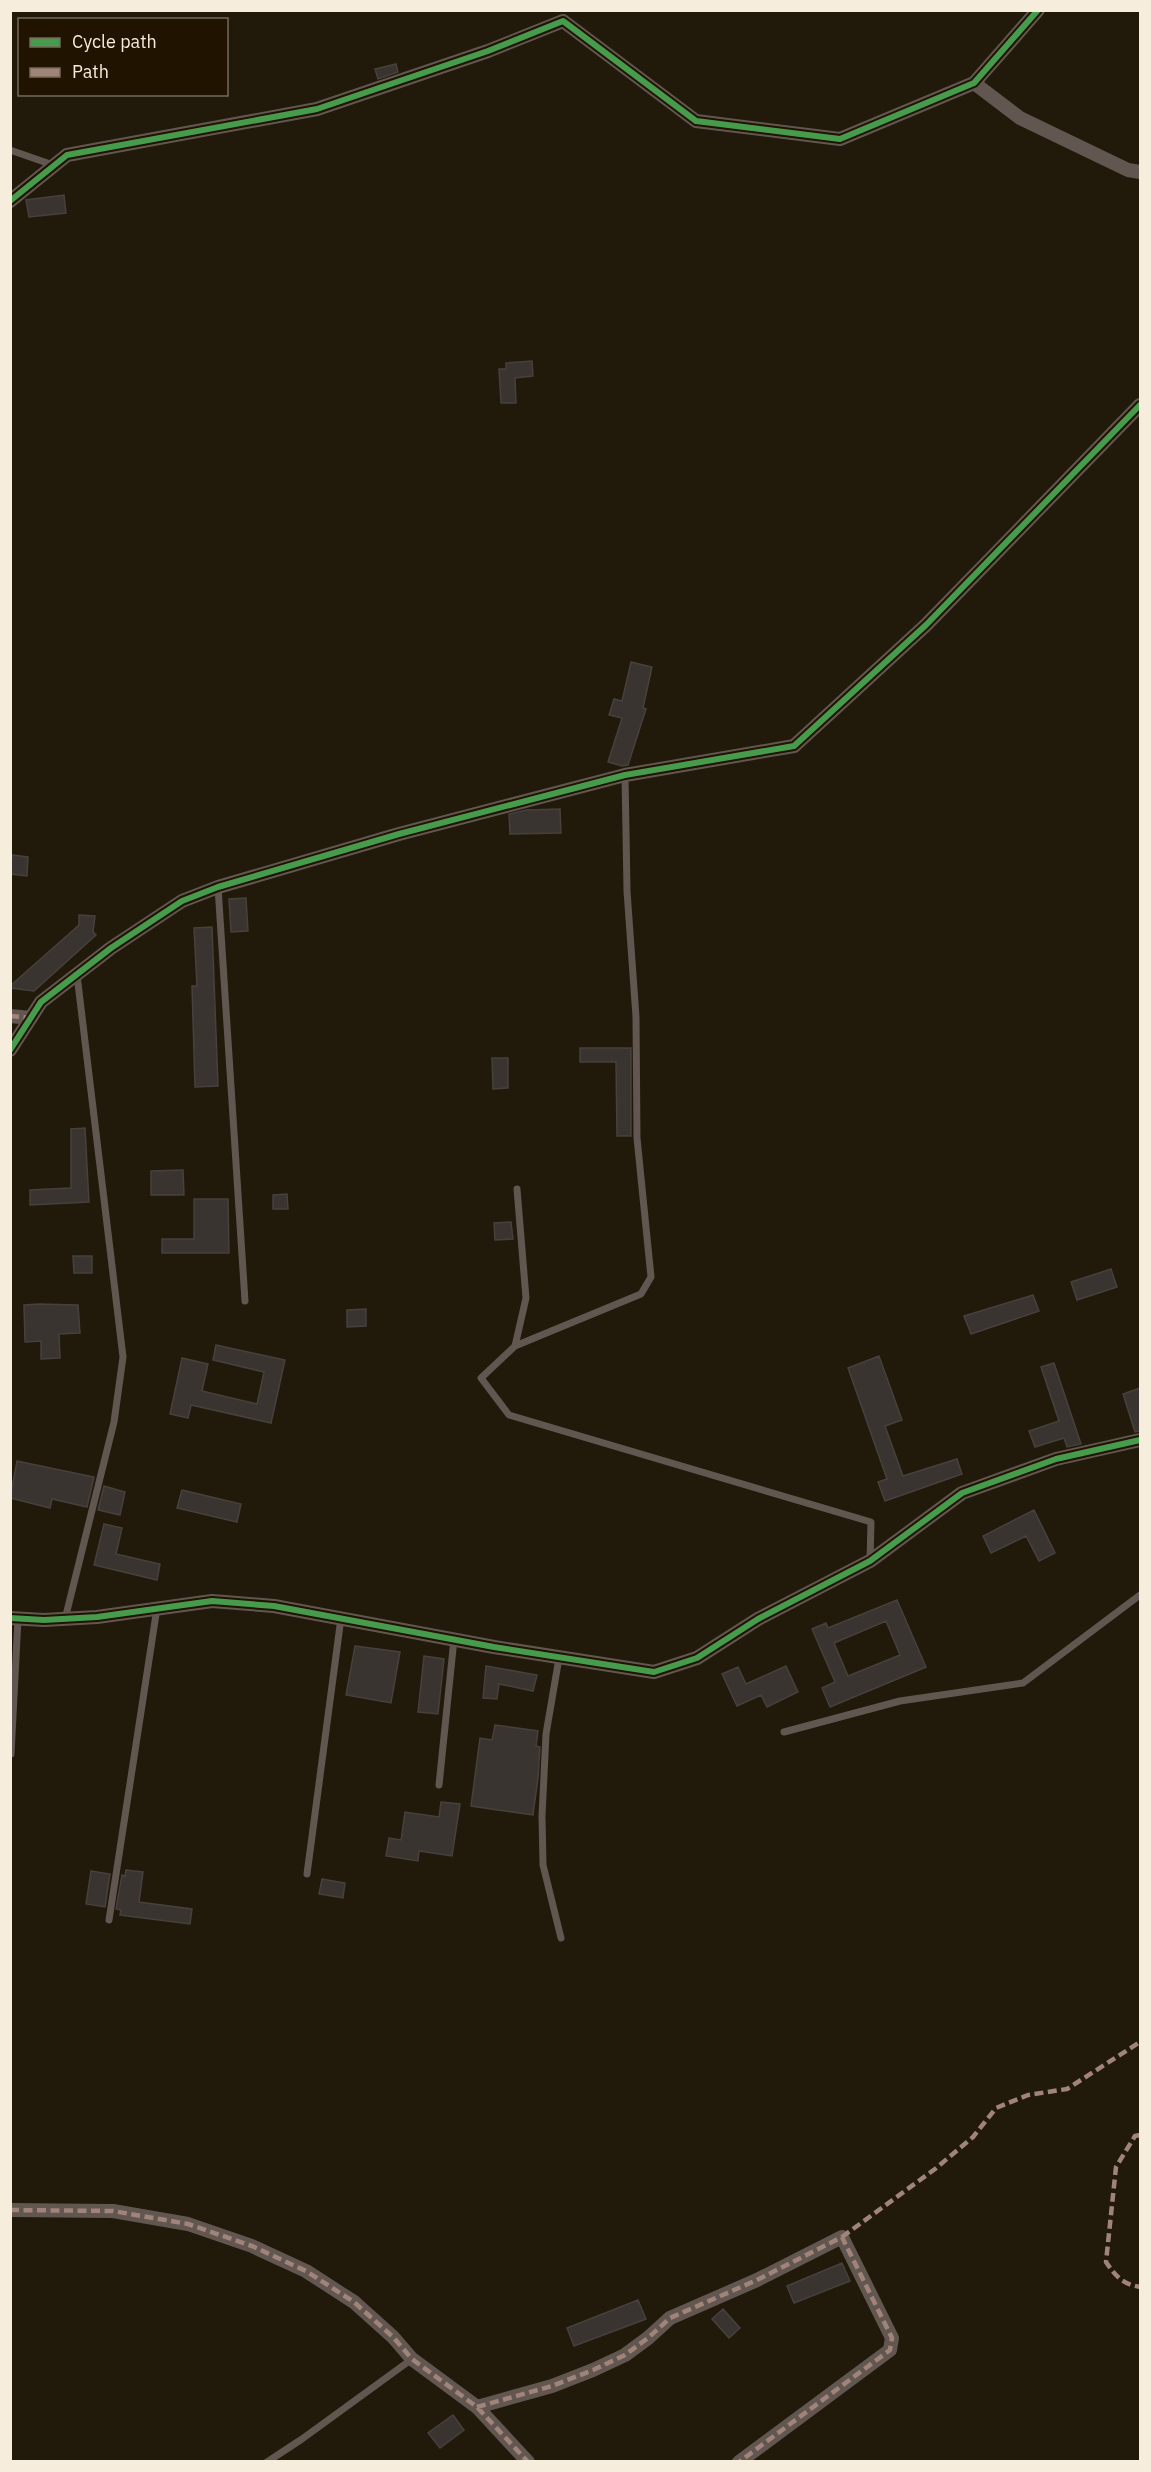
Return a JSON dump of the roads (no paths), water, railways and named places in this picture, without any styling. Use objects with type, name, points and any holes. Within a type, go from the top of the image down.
[{"type":"street","points":[[10,201],[67,156],[317,109],[488,51],[564,21],[696,121],[840,139],[974,83],[1038,10]]},
{"type":"street","points":[[974,83],[1020,118],[1128,170],[1140,172]]},
{"type":"street","points":[[10,1050],[41,1002],[111,948],[182,901],[218,887],[399,834],[626,775],[794,746],[926,624],[1140,405]]},
{"type":"street","points":[[10,1016],[32,1018]]},
{"type":"street","points":[[14,1618],[97,1617],[212,1601],[273,1606],[559,1658],[654,1672],[697,1658],[758,1619],[870,1561],[962,1493],[1056,1459],[1140,1440]]},
{"type":"street","points":[[10,2210],[113,2211],[188,2224],[252,2246],[306,2271],[354,2302],[393,2337],[412,2359],[477,2407],[528,2462]]},
{"type":"street","points":[[477,2407],[552,2386],[593,2370],[625,2355],[670,2318],[757,2280],[842,2237],[892,2338],[890,2350],[739,2462]]},
{"type":"lane","points":[[10,150],[53,165]]},
{"type":"lane","points":[[626,775],[627,891],[636,1017],[637,1138],[651,1277],[641,1294],[515,1346],[481,1378],[509,1415],[871,1522],[870,1561]]},
{"type":"lane","points":[[218,887],[245,1301]]},
{"type":"lane","points":[[65,1619],[114,1422],[123,1357],[77,975]]},
{"type":"lane","points":[[515,1346],[526,1298],[517,1189]]},
{"type":"lane","points":[[784,1732],[900,1701],[1023,1683],[1140,1595]]},
{"type":"lane","points":[[109,1920],[157,1608]]},
{"type":"lane","points":[[11,1754],[14,1618]]},
{"type":"lane","points":[[307,1874],[340,1618]]},
{"type":"lane","points":[[439,1785],[454,1639]]},
{"type":"lane","points":[[559,1658],[546,1734],[542,1816],[543,1865],[561,1938]]},
{"type":"lane","points":[[267,2462],[312,2433],[412,2359]]}]
